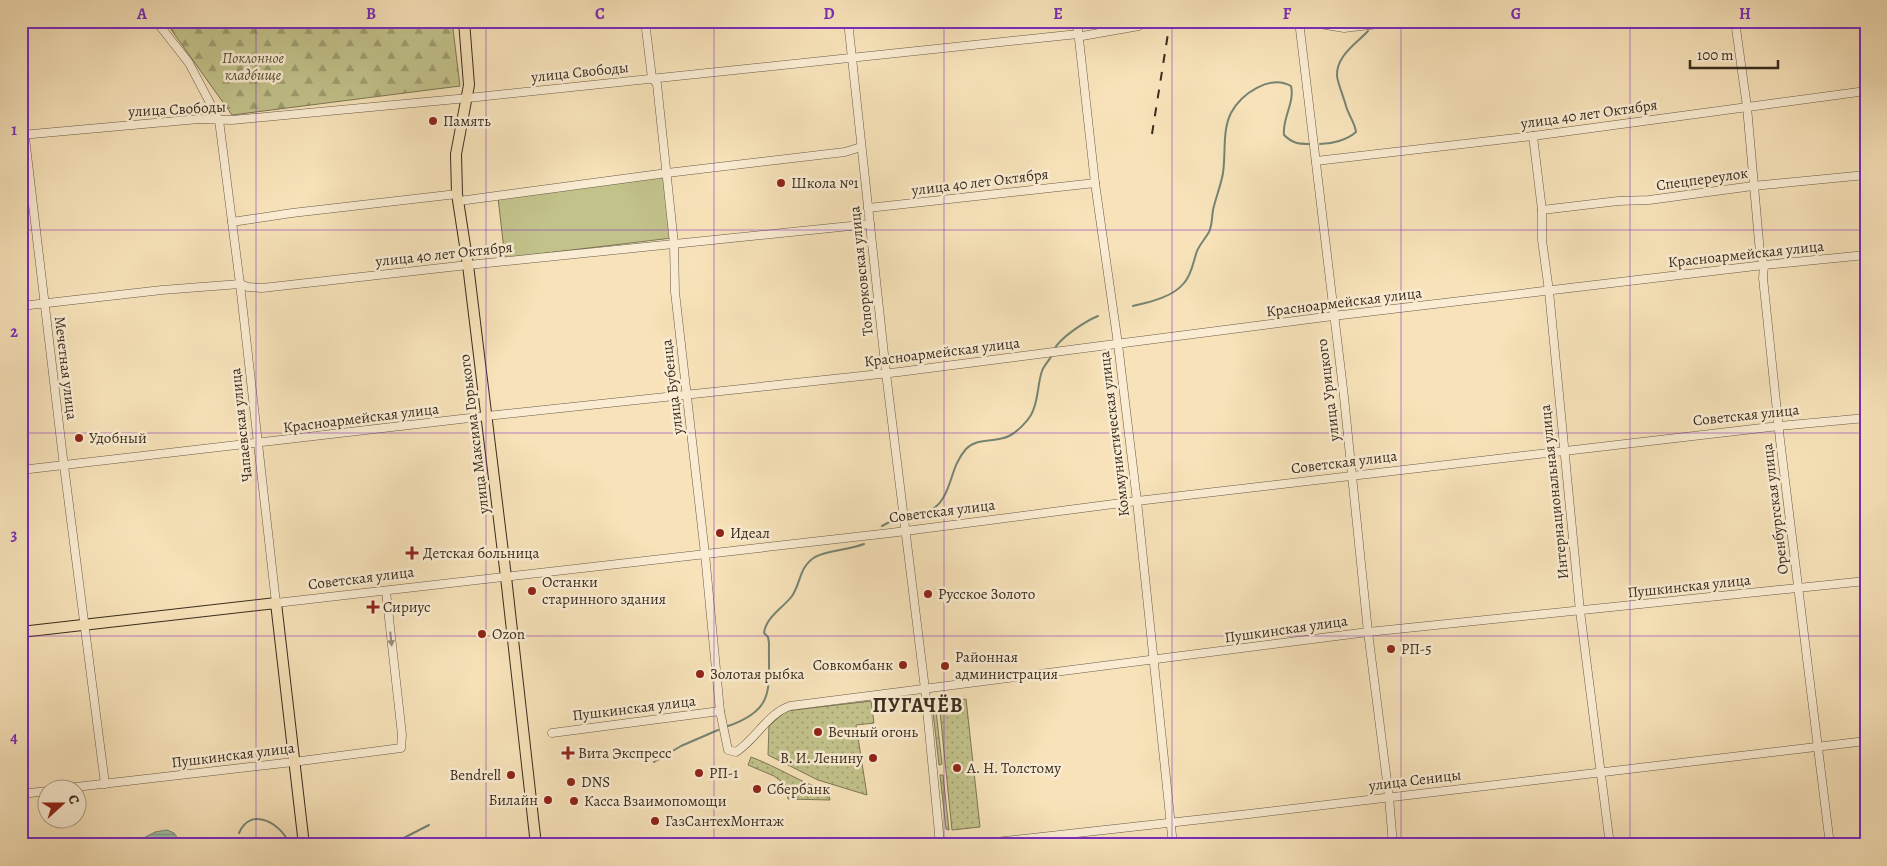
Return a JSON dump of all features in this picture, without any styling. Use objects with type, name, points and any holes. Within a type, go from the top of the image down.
[{"type":"main road","name":"улица Максима Горького","points":[[464,21],[468,66],[468,98],[456,154],[458,197],[487,416],[536,845]]},
{"type":"main road","name":"Советская улица","points":[[21,632],[276,603]]},
{"type":"main road","name":"Чапаевская улица","points":[[276,603],[304,845]]},
{"type":"street","name":"Чапаевская улица","points":[[156,21],[189,63],[219,120],[240,284],[276,603]]},
{"type":"street","name":"улица Бубенца","points":[[646,21],[652,78],[657,84],[674,244],[675,292],[705,554],[720,711],[728,750]]},
{"type":"street","name":"Топорковская улица","points":[[848,21],[886,373],[925,689],[939,845]]},
{"type":"street","name":"Коммунистическая улица","points":[[1077,21],[1095,183],[1118,344],[1173,845]]},
{"type":"street","points":[[1301,21],[1344,28],[1404,21]]},
{"type":"street","name":"улица Урицкого","points":[[1301,21],[1393,845]]},
{"type":"street","name":"Оренбургская улица","points":[[1735,21],[1747,107],[1753,186],[1760,253],[1764,265],[1763,278],[1779,426],[1830,845]]},
{"type":"street","name":"улица Свободы","points":[[24,134],[200,119],[232,120],[468,98],[852,56],[1078,34],[1082,36],[1139,26]]},
{"type":"street","name":"улица 40 лет Октября","points":[[1316,162],[1533,136],[1866,91]]},
{"type":"street","name":"Мечетная улица","points":[[21,104],[64,465],[105,784]]},
{"type":"street","name":"Интернациональная улица","points":[[1533,136],[1542,210],[1542,240],[1550,291],[1580,611],[1610,845]]},
{"type":"street","points":[[232,222],[292,213],[458,197],[845,152],[861,147]]},
{"type":"street","name":"Спецпереулок","points":[[1542,210],[1618,201],[1649,200],[1753,186],[1866,175]]},
{"type":"street","name":"улица 40 лет Октября","points":[[868,208],[1095,183]]},
{"type":"street","name":"улица 40 лет Октября","points":[[21,306],[162,290],[240,284],[248,287],[262,288],[870,224]]},
{"type":"street","name":"Красноармейская улица","points":[[21,470],[487,416],[886,373],[1333,316],[1764,265],[1866,255]]},
{"type":"street","name":"Советская улица","points":[[276,603],[906,531],[1136,501],[1779,426],[1866,418]]},
{"type":"street","name":"Пушкинская улица","points":[[728,750],[736,752],[745,746],[778,712],[790,706],[1368,632],[1866,581]]},
{"type":"street","name":"Пушкинская улица","points":[[88,786],[401,748],[402,736],[386,590]]},
{"type":"street","name":"Пушкинская улица","points":[[552,733],[720,711]]},
{"type":"street","name":"улица Сеницы","points":[[968,845],[1866,741]]},
{"type":"street","points":[[21,794],[38,792]]},
{"type":"green space","name":"Поклонное кладбище","points":[[165,21],[452,21],[460,86],[232,115]]},
{"type":"green space","points":[[666,175],[672,238],[505,258],[498,198]]},
{"type":"green space","points":[[966,699],[980,827],[952,830],[939,702]]},
{"type":"green space","points":[[871,701],[874,723],[856,725],[867,795],[818,780],[768,755],[769,726],[786,711]]},
{"type":"green space","points":[[935,702],[942,764],[939,765],[932,703]]},
{"type":"green space","points":[[751,757],[808,784],[828,791],[830,800],[788,799],[785,784],[774,776],[748,765]]},
{"type":"green space","points":[[940,775],[943,775],[949,830],[946,829]]},
{"type":"shaded area","points":[[167,830],[174,833],[182,845],[130,845],[155,832]]},
{"type":"waterway","points":[[1320,144],[1339,141],[1356,132],[1337,76],[1343,56],[1368,31]]},
{"type":"waterway","points":[[1133,306],[1154,301],[1174,292],[1189,276],[1197,251],[1210,230],[1213,210],[1223,173],[1225,135],[1228,120],[1242,99],[1265,84],[1274,82],[1291,86],[1292,92],[1284,135],[1295,143],[1309,144]]},
{"type":"waterway","points":[[1054,350],[1067,335],[1098,316]]},
{"type":"waterway","points":[[909,517],[925,513],[943,499],[959,459],[966,449],[981,441],[1009,436],[1024,424],[1034,410],[1042,371],[1052,355]]},
{"type":"waterway","points":[[882,526],[897,518]]},
{"type":"waterway","points":[[728,726],[755,712],[762,704],[769,684],[769,643],[768,637],[764,633],[765,627],[771,617],[792,596],[806,565],[820,555],[864,544]]},
{"type":"waterway","points":[[654,762],[681,746],[718,730]]},
{"type":"waterway","points":[[239,833],[244,825],[251,820],[258,819],[274,825],[286,837],[290,845]]},
{"type":"waterway","points":[[390,845],[429,825]]},
{"type":"railway","points":[[1152,134],[1170,21]]},
{"type":"place","name":"Память","points":[[433,121]]},
{"type":"place","name":"Школа №1","points":[[781,183]]},
{"type":"place","name":"Удобный","points":[[79,438]]},
{"type":"place","name":"Идеал","points":[[720,533]]},
{"type":"place","name":"Детская больница","points":[[412,553]]},
{"type":"place","name":"Останки старинного здания","points":[[532,591]]},
{"type":"place","name":"Русское Золото","points":[[928,594]]},
{"type":"place","name":"Сириус","points":[[373,607]]},
{"type":"place","name":"Ozon","points":[[482,634]]},
{"type":"place","name":"РП-5","points":[[1391,649]]},
{"type":"place","name":"Совкомбанк","points":[[903,665]]},
{"type":"place","name":"Районная администрация","points":[[945,666]]},
{"type":"place","name":"Золотая рыбка","points":[[700,674]]},
{"type":"place","name":"Вечный огонь","points":[[818,732]]},
{"type":"place","name":"Вита Экспресс","points":[[568,753]]},
{"type":"place","name":"В. И. Ленину","points":[[873,758]]},
{"type":"place","name":"А. Н. Толстому","points":[[957,768]]},
{"type":"place","name":"РП-1","points":[[699,773]]},
{"type":"place","name":"Bendrell","points":[[511,775]]},
{"type":"place","name":"DNS","points":[[571,782]]},
{"type":"place","name":"Сбербанк","points":[[757,789]]},
{"type":"place","name":"Билайн","points":[[548,800]]},
{"type":"place","name":"Касса Взаимопомощи","points":[[574,801]]},
{"type":"place","name":"ГазСантехМонтаж","points":[[655,821]]},
{"type":"district","name":"ПУГАЧЁВ","points":[[918,705]]}]
